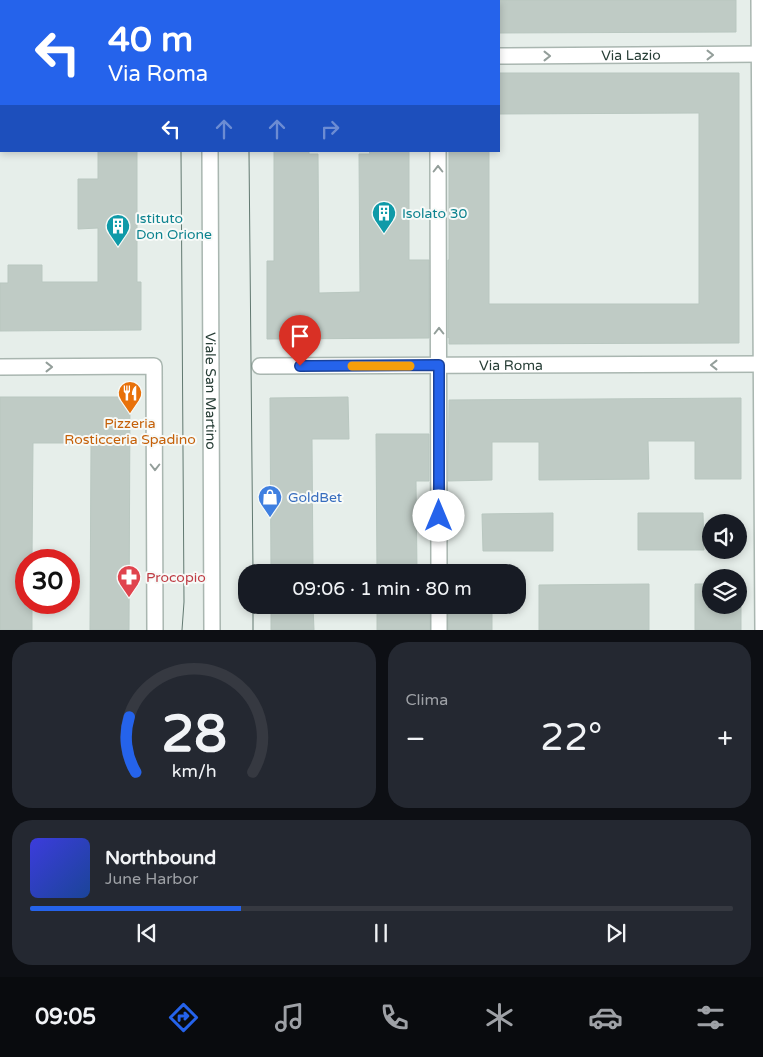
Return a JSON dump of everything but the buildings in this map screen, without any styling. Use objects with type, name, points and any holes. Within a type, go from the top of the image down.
[{"type":"street","points":[[759,0],[761,54],[762,630]]},
{"type":"street","name":"Via Lazio","points":[[500,56],[761,54]]},
{"type":"street","name":"Viale San Martino","points":[[210,152],[212,630]]},
{"type":"street","points":[[438,152],[439,564]]},
{"type":"street","name":"Via Roma","points":[[260,366],[762,364]]},
{"type":"street","points":[[0,367],[154,366],[155,630]]},
{"type":"street","points":[[439,614],[439,630]]},
{"type":"tram line","points":[[181,152],[184,602],[182,630]]},
{"type":"tram line","points":[[249,152],[253,564]]},
{"type":"tram line","points":[[253,614],[253,630]]},
{"type":"slow traffic","points":[[352,366],[410,366]]},
{"type":"place","name":"Isolato 30","points":[[384,234]]},
{"type":"place","name":"Istituto Don Orione","points":[[118,247]]},
{"type":"place","name":"Pizzeria Rosticceria Spadino","points":[[130,414]]},
{"type":"place","name":"GoldBet","points":[[270,518]]},
{"type":"place","name":"Procopio","points":[[129,598]]},
{"type":"route","points":[[300,366],[439,365],[439,516]]}]
